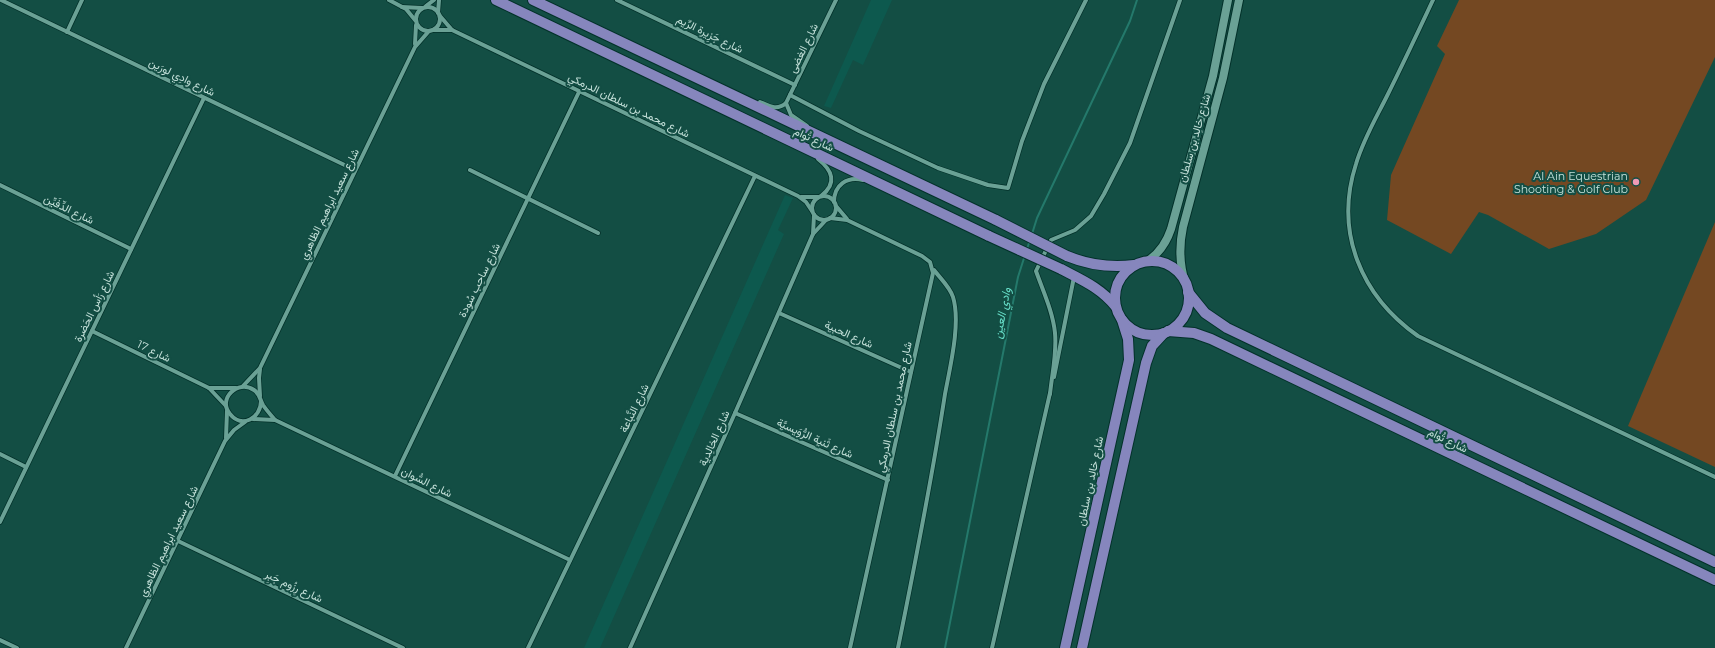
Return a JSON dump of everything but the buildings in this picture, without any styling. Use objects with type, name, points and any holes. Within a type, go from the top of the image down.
[{"type":"main road","name":"شارع تُوام","points":[[496,0],[1074,276],[1094,286],[1102,292],[1116,308]]},
{"type":"main road","name":"شارع تُوام","points":[[533,0],[996,220],[1067,256],[1093,264],[1107,266],[1141,263]]},
{"type":"main road","points":[[1082,648],[1146,363],[1152,346],[1182,319],[1187,306],[1187,287],[1180,274],[1165,263],[1155,261],[1141,263],[1127,270],[1118,283],[1115,298],[1116,308],[1122,320],[1130,328],[1141,333],[1152,335],[1166,332]]},
{"type":"main road","name":"شارع تُوام","points":[[1187,287],[1205,313],[1227,328],[1715,562]]},
{"type":"main road","name":"شارع خالِد بن سلطان","points":[[1065,648],[1129,360],[1128,339],[1122,320]]},
{"type":"main road","name":"شارع تُوام","points":[[1166,332],[1186,332],[1203,336],[1715,580]]},
{"type":"street","name":"شارع وادِي لورَين","points":[[1,0],[355,170]]},
{"type":"street","points":[[67,32],[82,0]]},
{"type":"street","points":[[389,0],[402,6],[433,8],[439,14]]},
{"type":"street","points":[[434,0],[417,12],[415,20],[416,25],[422,30],[431,31],[439,23],[439,0]]},
{"type":"street","name":"شارع جَزِيرة الرِّيم","points":[[617,0],[795,85]]},
{"type":"street","name":"شارع الغضى","points":[[786,103],[836,0]]},
{"type":"street","points":[[790,95],[859,131],[938,168],[988,185],[1008,188],[1022,141],[1044,84],[1086,0]]},
{"type":"street","points":[[1050,394],[1056,348],[1055,332],[1050,311],[1036,271],[1050,240],[1075,230],[1091,216],[1104,194],[1130,143],[1180,0]]},
{"type":"street","name":"شارع خالِد بن سلطان","points":[[1141,263],[1153,258],[1160,251],[1171,230],[1213,76],[1228,0]]},
{"type":"street","name":"شارع خالِد بن سلطان","points":[[1187,287],[1182,271],[1179,249],[1182,232],[1224,78],[1239,0]]},
{"type":"street","points":[[1433,0],[1362,148],[1351,179],[1348,212],[1352,245],[1363,276],[1371,290],[1392,315],[1418,336],[1715,477]]},
{"type":"street","points":[[402,6],[415,20]]},
{"type":"street","name":"شارع محمد بن سلطان الدرمكي","points":[[439,14],[452,30],[798,196],[806,202],[813,212]]},
{"type":"street","name":"شارع سعيد ابراهيم الظاهري","points":[[415,46],[416,25]]},
{"type":"street","name":"شارع محمد بن سلطان الدرمكي","points":[[431,31],[452,30]]},
{"type":"street","name":"شارع سعيد ابراهيم الظاهري","points":[[242,386],[260,368],[415,46],[431,31]]},
{"type":"street","name":"شارع ساحِب سُودة","points":[[395,476],[579,92]]},
{"type":"street","name":"شارع رَأس الحَضرة","points":[[0,522],[204,98]]},
{"type":"street","points":[[745,101],[760,102],[774,108],[778,108],[786,103],[791,115],[803,122],[815,135]]},
{"type":"street","points":[[799,146],[821,161],[831,174],[831,184],[829,189],[814,201],[813,212],[819,219],[847,220],[927,259],[933,270],[949,289],[953,297],[955,313],[954,337],[937,443],[898,648]]},
{"type":"street","points":[[470,170],[598,233]]},
{"type":"street","name":"شارع النَّباعة","points":[[528,648],[755,176]]},
{"type":"street","points":[[828,219],[835,213],[837,188],[849,179],[858,179],[882,184]]},
{"type":"street","name":"شارع الدِّفَيِّن","points":[[0,185],[131,249]]},
{"type":"street","name":"شارع محمد بن سلطان الدرمكي","points":[[798,196],[820,197]]},
{"type":"street","points":[[820,197],[830,198],[847,220]]},
{"type":"street","name":"شارع الخالِدية","points":[[813,212],[813,234]]},
{"type":"street","name":"شارع الخالِدية","points":[[630,648],[813,234],[828,219]]},
{"type":"street","name":"شارع محمد بن سلطان الدرمكي","points":[[850,648],[933,270]]},
{"type":"street","points":[[992,648],[1058,362],[1074,276]]},
{"type":"street","name":"شارع الحبية","points":[[779,313],[911,372]]},
{"type":"street","name":"شارع 17","points":[[92,331],[209,388],[227,409]]},
{"type":"street","name":"شارع سعيد ابراهيم الظاهري","points":[[260,368],[259,378],[261,399]]},
{"type":"street","points":[[242,386],[253,389],[261,399],[260,411],[253,419],[245,422],[235,419],[227,409],[230,393],[242,386]]},
{"type":"street","name":"شارع 17","points":[[209,388],[237,388]]},
{"type":"street","name":"شارع السُّوان","points":[[261,399],[275,420]]},
{"type":"street","name":"شارع سعيد ابراهيم الظاهري","points":[[126,648],[225,441],[228,426],[227,409]]},
{"type":"street","name":"شارع ثَنية الرُّوَيسيَّة","points":[[735,413],[888,480]]},
{"type":"street","name":"شارع السُّوان","points":[[253,419],[275,420],[570,560]]},
{"type":"street","name":"شارع سعيد ابراهيم الظاهري","points":[[225,441],[234,430],[245,422]]},
{"type":"street","points":[[0,454],[26,467]]},
{"type":"street","name":"شارع رِزُوم جَبِر","points":[[178,541],[403,648]]},
{"type":"street","points":[[0,640],[17,648]]},
{"type":"shaded area","points":[[871,0],[892,0],[863,65],[853,60],[831,108],[824,106]]},
{"type":"shaded area","points":[[1459,0],[1715,0],[1715,57],[1646,200],[1596,234],[1549,249],[1488,215],[1479,212],[1451,254],[1387,220],[1391,175],[1445,54],[1437,46]]},
{"type":"shaded area","points":[[785,195],[793,198],[778,230],[784,234],[600,648],[584,648]]},
{"type":"shaded area","points":[[1715,222],[1715,467],[1628,426]]},
{"type":"waterway","name":"وادي العين","points":[[1032,234],[1037,218],[1130,21],[1137,0]]},
{"type":"waterway","name":"وادي العين","points":[[1027,249],[1030,240]]},
{"type":"waterway","name":"وادي العين","points":[[945,648],[1018,277],[1025,255]]},
{"type":"place","name":"Al Ain Equestrian Shooting & Golf Club","points":[[1636,182]]}]
